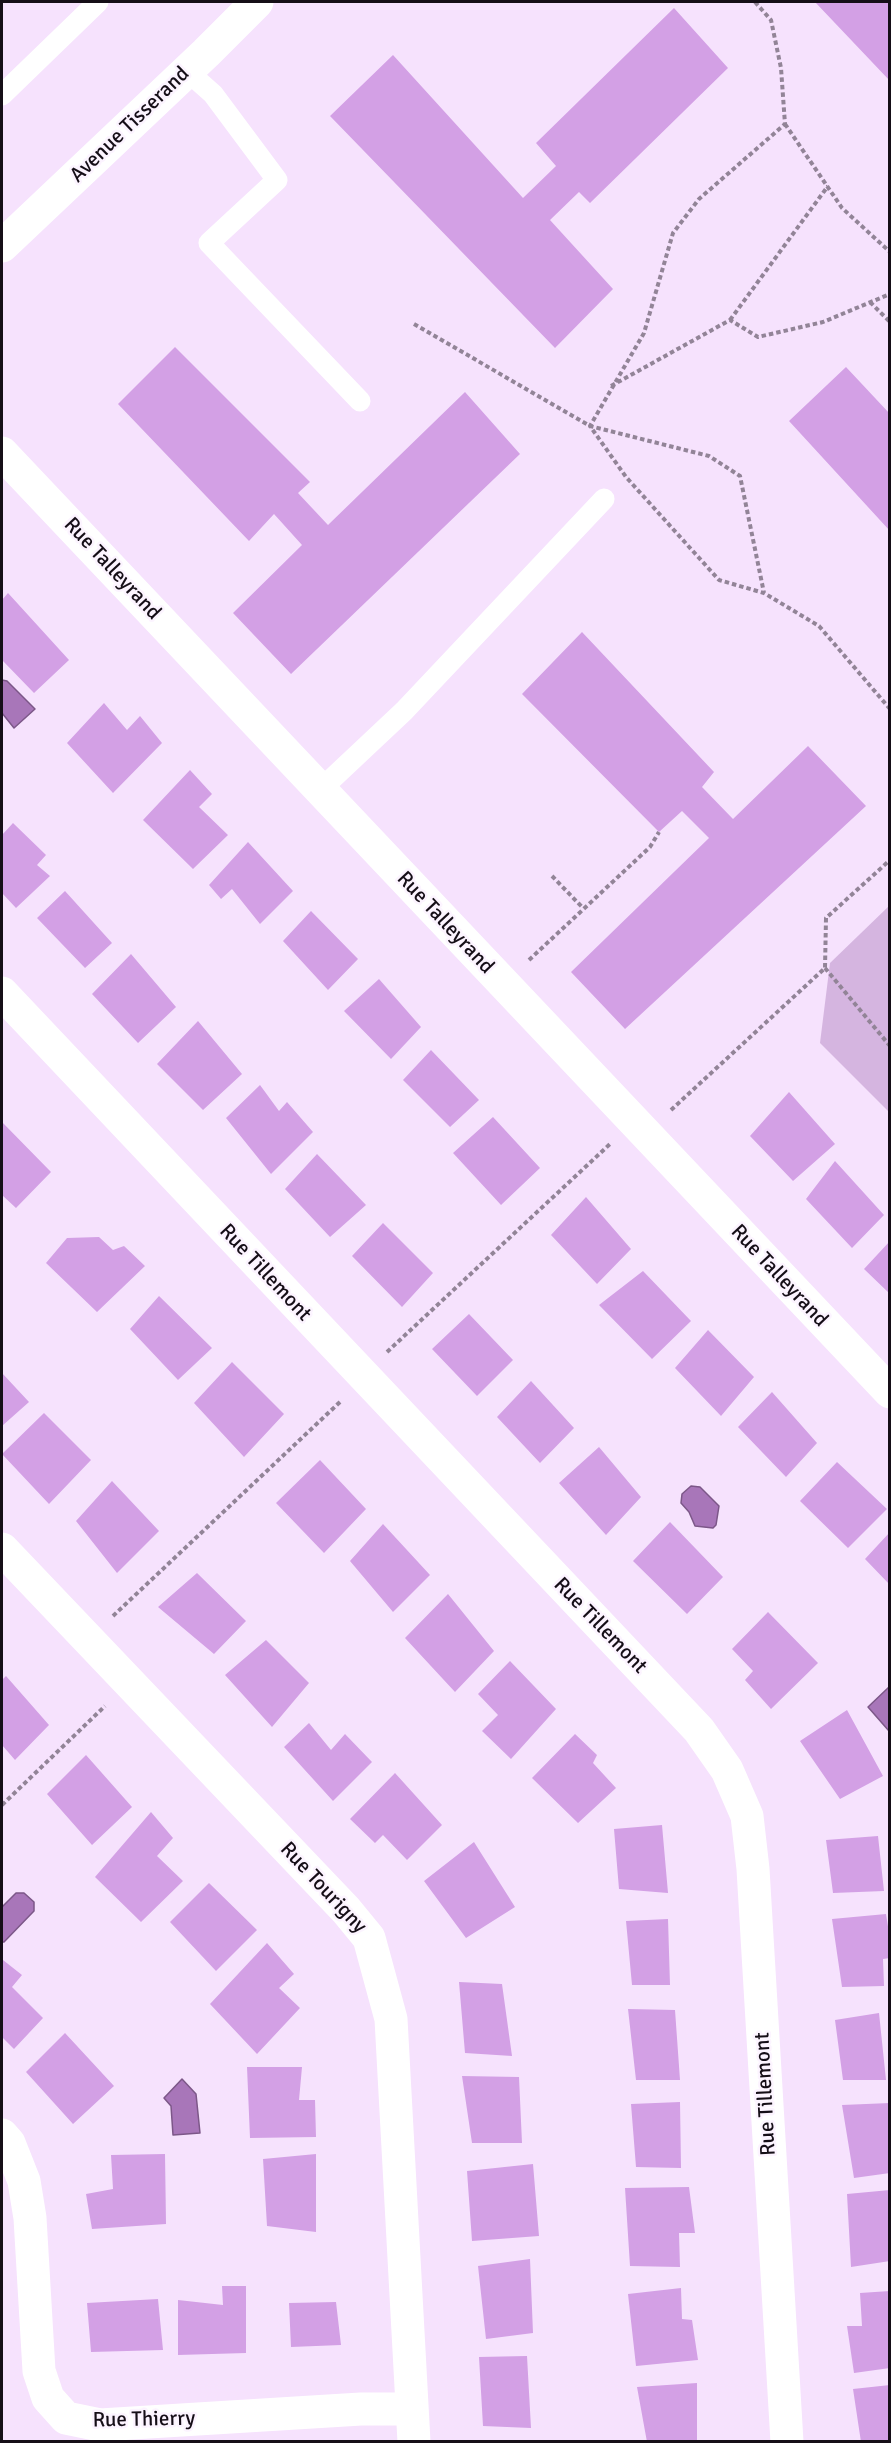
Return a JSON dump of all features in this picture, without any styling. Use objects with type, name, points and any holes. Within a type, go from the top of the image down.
[{"type":"street","name":"Avenue Tisserand","points":[[2,246],[257,2]]},
{"type":"street","name":"Rue Talleyrand","points":[[2,453],[890,1392]]},
{"type":"street","name":"Rue Tillemont","points":[[2,993],[699,1730],[727,1770],[747,1816],[753,1869],[787,2442]]},
{"type":"street","name":"Rue Tourigny","points":[[2,1549],[346,1910],[369,1938],[391,2019],[414,2442]]},
{"type":"street","name":"Rue Thierry","points":[[2,2135],[9,2143],[24,2181],[30,2218],[39,2371],[48,2398],[66,2418],[100,2425],[361,2409],[411,2409]]},
{"type":"lane","points":[[2,95],[98,2]]},
{"type":"lane","points":[[187,71],[213,94],[277,180],[209,243],[360,401]]},
{"type":"lane","points":[[320,790],[404,711],[604,499]]},
{"type":"path","points":[[755,2],[771,20],[781,68],[785,124],[842,208],[890,252]]},
{"type":"path","points":[[590,426],[644,333],[673,233],[699,199],[785,124]]},
{"type":"path","points":[[611,387],[730,320],[828,186]]},
{"type":"path","points":[[730,320],[758,337],[823,322],[890,294]]},
{"type":"path","points":[[870,302],[890,322]]},
{"type":"path","points":[[414,324],[590,426],[708,456],[740,476],[764,593]]},
{"type":"path","points":[[590,426],[626,477],[719,580],[764,593],[819,626],[890,709]]},
{"type":"path","points":[[524,965],[650,847],[659,832]]},
{"type":"path","points":[[890,861],[826,918],[825,968],[890,1046]]},
{"type":"path","points":[[552,876],[583,908]]},
{"type":"path","points":[[666,1115],[825,968]]},
{"type":"path","points":[[380,1358],[614,1140]]},
{"type":"path","points":[[106,1623],[345,1396]]},
{"type":"path","points":[[2,1805],[111,1701]]},
{"type":"shaded area","points":[[2,680],[7,681],[35,709],[14,728],[2,713]]},
{"type":"shaded area","points":[[889,906],[889,1112],[820,1043],[830,963]]},
{"type":"shaded area","points":[[691,1486],[700,1487],[719,1506],[716,1525],[713,1528],[695,1526],[689,1512],[681,1503],[682,1494]]},
{"type":"shaded area","points":[[889,1687],[889,1731],[868,1707]]},
{"type":"shaded area","points":[[16,1893],[24,1893],[34,1902],[34,1911],[2,1942],[2,1907]]},
{"type":"shaded area","points":[[182,2079],[196,2094],[200,2133],[173,2135],[171,2106],[164,2098]]},
{"type":"building","points":[[815,2],[890,2],[890,81]]},
{"type":"building","points":[[674,8],[728,68],[590,203],[579,192],[550,220],[613,289],[555,348],[330,116],[393,55],[523,198],[556,166],[536,143]]},
{"type":"building","points":[[175,347],[310,482],[298,493],[328,525],[465,392],[520,454],[291,674],[233,613],[302,545],[274,514],[249,541],[118,404]]},
{"type":"building","points":[[846,367],[890,414],[890,531],[789,421]]},
{"type":"building","points":[[8,593],[69,660],[34,693],[2,660],[2,600]]},
{"type":"building","points":[[582,632],[714,772],[702,787],[733,819],[808,746],[866,806],[625,1029],[571,972],[709,838],[682,811],[659,832],[522,694]]},
{"type":"building","points":[[104,703],[127,730],[140,716],[162,743],[113,793],[67,743]]},
{"type":"building","points":[[190,770],[212,794],[199,807],[228,835],[193,869],[143,820]]},
{"type":"building","points":[[13,823],[46,855],[37,865],[50,876],[16,908],[2,893],[2,835]]},
{"type":"building","points":[[248,842],[293,891],[260,924],[232,889],[221,899],[209,885]]},
{"type":"building","points":[[65,891],[112,943],[85,968],[37,918]]},
{"type":"building","points":[[311,911],[358,959],[328,990],[283,941]]},
{"type":"building","points":[[131,954],[176,1007],[138,1043],[92,994]]},
{"type":"building","points":[[379,979],[421,1027],[391,1059],[344,1011]]},
{"type":"building","points":[[198,1021],[242,1074],[203,1110],[157,1064]]},
{"type":"building","points":[[431,1050],[479,1100],[450,1127],[403,1080]]},
{"type":"building","points":[[260,1085],[279,1111],[287,1102],[313,1132],[271,1174],[226,1118]]},
{"type":"building","points":[[789,1092],[835,1144],[793,1181],[750,1136]]},
{"type":"building","points":[[493,1117],[540,1168],[501,1205],[453,1153]]},
{"type":"building","points":[[2,1122],[51,1172],[16,1208],[2,1195]]},
{"type":"building","points":[[317,1154],[366,1205],[330,1237],[285,1189]]},
{"type":"building","points":[[835,1161],[884,1215],[852,1248],[806,1199]]},
{"type":"building","points":[[586,1197],[631,1249],[597,1284],[551,1235]]},
{"type":"building","points":[[383,1223],[433,1273],[402,1307],[352,1256]]},
{"type":"building","points":[[99,1237],[113,1250],[124,1246],[145,1266],[97,1312],[46,1263],[67,1238]]},
{"type":"building","points":[[890,1241],[890,1294],[864,1269]]},
{"type":"building","points":[[643,1271],[691,1321],[652,1359],[599,1305]]},
{"type":"building","points":[[159,1296],[212,1348],[178,1380],[130,1329]]},
{"type":"building","points":[[469,1314],[513,1360],[477,1396],[432,1349]]},
{"type":"building","points":[[708,1330],[754,1377],[721,1416],[675,1368]]},
{"type":"building","points":[[232,1362],[284,1414],[244,1457],[194,1403]]},
{"type":"building","points":[[2,1373],[29,1402],[2,1426]]},
{"type":"building","points":[[531,1381],[574,1428],[540,1463],[497,1417]]},
{"type":"building","points":[[772,1392],[817,1443],[786,1477],[738,1427]]},
{"type":"building","points":[[44,1413],[91,1460],[49,1504],[2,1454]]},
{"type":"building","points":[[599,1447],[641,1497],[606,1535],[559,1483]]},
{"type":"building","points":[[320,1460],[366,1509],[324,1553],[276,1503]]},
{"type":"building","points":[[837,1462],[887,1509],[848,1548],[800,1501]]},
{"type":"building","points":[[112,1481],[159,1531],[117,1573],[76,1521]]},
{"type":"building","points":[[670,1522],[723,1577],[687,1614],[633,1561]]},
{"type":"building","points":[[383,1524],[430,1575],[393,1612],[350,1561]]},
{"type":"building","points":[[890,1532],[890,1585],[865,1559]]},
{"type":"building","points":[[197,1573],[246,1621],[214,1654],[158,1607]]},
{"type":"building","points":[[448,1594],[494,1651],[455,1692],[405,1638]]},
{"type":"building","points":[[768,1612],[818,1663],[771,1709],[745,1680],[753,1671],[732,1649]]},
{"type":"building","points":[[266,1640],[309,1683],[272,1727],[225,1675]]},
{"type":"building","points":[[510,1661],[556,1709],[511,1759],[482,1731],[498,1715],[478,1694]]},
{"type":"building","points":[[6,1676],[49,1725],[15,1760],[2,1745],[2,1680]]},
{"type":"building","points":[[847,1710],[883,1776],[840,1799],[800,1741]]},
{"type":"building","points":[[309,1723],[331,1750],[345,1734],[372,1762],[333,1801],[284,1747]]},
{"type":"building","points":[[575,1734],[597,1755],[593,1763],[616,1788],[578,1823],[532,1778]]},
{"type":"building","points":[[86,1755],[132,1807],[92,1845],[47,1794]]},
{"type":"building","points":[[395,1773],[442,1825],[407,1860],[383,1835],[375,1843],[350,1819]]},
{"type":"building","points":[[151,1812],[173,1838],[157,1856],[183,1881],[141,1922],[95,1877]]},
{"type":"building","points":[[662,1825],[668,1893],[619,1889],[614,1829]]},
{"type":"building","points":[[878,1836],[884,1891],[833,1893],[826,1840]]},
{"type":"building","points":[[474,1842],[515,1907],[466,1938],[424,1881]]},
{"type":"building","points":[[209,1883],[257,1930],[216,1971],[170,1922]]},
{"type":"building","points":[[886,1914],[890,1958],[883,1959],[884,1986],[842,1987],[832,1919]]},
{"type":"building","points":[[668,1919],[670,1985],[632,1985],[626,1921]]},
{"type":"building","points":[[267,1943],[294,1974],[279,1988],[300,2008],[257,2054],[210,2004]]},
{"type":"building","points":[[3,1960],[22,1975],[12,1987],[43,2018],[14,2049],[2,2037]]},
{"type":"building","points":[[459,1982],[502,1984],[512,2056],[465,2053]]},
{"type":"building","points":[[628,2009],[675,2010],[680,2080],[636,2080]]},
{"type":"building","points":[[879,2013],[886,2080],[843,2080],[835,2020]]},
{"type":"building","points":[[65,2033],[114,2086],[73,2124],[26,2072]]},
{"type":"building","points":[[247,2067],[302,2067],[299,2100],[315,2100],[316,2137],[250,2138]]},
{"type":"building","points":[[462,2076],[519,2077],[522,2143],[472,2143]]},
{"type":"building","points":[[680,2102],[681,2168],[636,2167],[631,2104]]},
{"type":"building","points":[[890,2103],[890,2173],[854,2178],[842,2105]]},
{"type":"building","points":[[165,2154],[166,2224],[92,2229],[86,2194],[113,2189],[111,2155]]},
{"type":"building","points":[[316,2154],[316,2232],[267,2226],[263,2159]]},
{"type":"building","points":[[533,2164],[539,2236],[472,2241],[467,2171]]},
{"type":"building","points":[[689,2187],[695,2233],[679,2233],[680,2267],[630,2266],[625,2188]]},
{"type":"building","points":[[890,2190],[890,2261],[851,2267],[847,2194]]},
{"type":"building","points":[[530,2259],[533,2333],[486,2339],[478,2266]]},
{"type":"building","points":[[222,2286],[246,2286],[246,2353],[178,2355],[178,2300],[223,2305]]},
{"type":"building","points":[[681,2288],[682,2319],[692,2320],[698,2360],[636,2366],[628,2294]]},
{"type":"building","points":[[890,2291],[890,2368],[854,2373],[847,2326],[862,2326],[860,2293]]},
{"type":"building","points":[[158,2299],[163,2350],[91,2352],[87,2303]]},
{"type":"building","points":[[336,2302],[341,2345],[291,2347],[289,2303]]},
{"type":"building","points":[[527,2356],[531,2428],[483,2426],[479,2357]]},
{"type":"building","points":[[697,2383],[697,2442],[647,2442],[637,2387]]},
{"type":"building","points":[[890,2385],[890,2442],[861,2442],[853,2389]]}]
